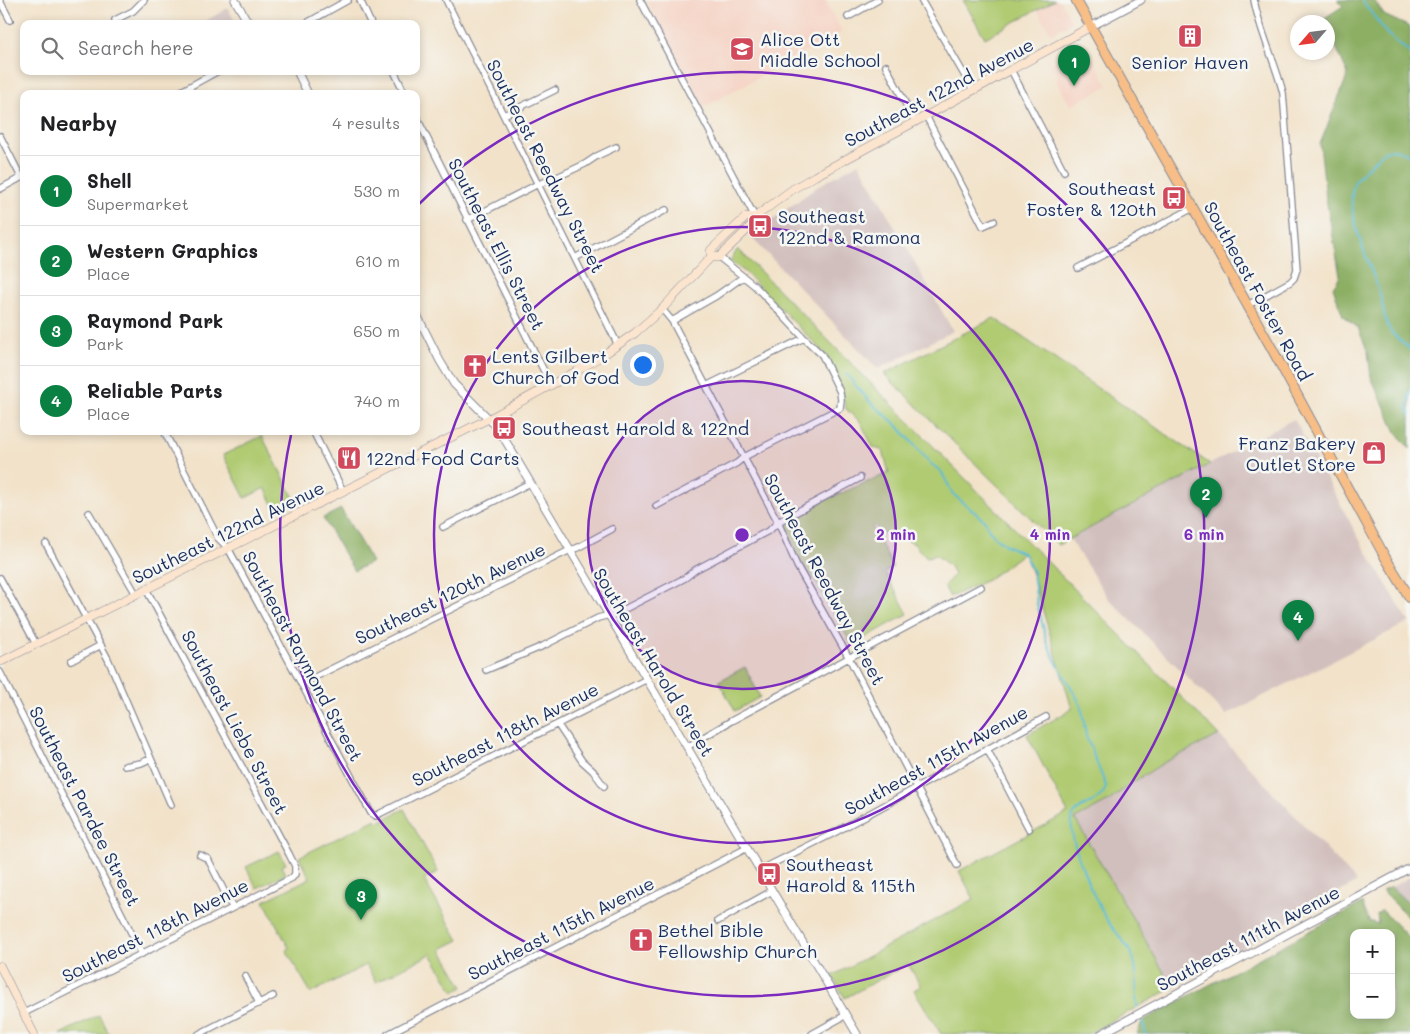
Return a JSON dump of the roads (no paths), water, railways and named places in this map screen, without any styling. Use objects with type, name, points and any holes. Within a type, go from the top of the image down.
[{"type":"main road","name":"Southeast Foster Road","points":[[1076,0],[1248,305],[1377,542],[1410,598]]},
{"type":"main road","name":"Southeast 122nd Avenue","points":[[0,662],[488,419],[593,362],[618,345],[662,309],[715,257],[711,250],[746,218],[755,217],[806,181],[1092,26]]},
{"type":"main road","points":[[0,966],[34,1034]]},
{"type":"street","points":[[115,20],[133,11],[144,0]]},
{"type":"street","points":[[235,0],[246,20]]},
{"type":"street","points":[[312,20],[348,0]]},
{"type":"street","points":[[360,0],[369,20]]},
{"type":"street","name":"Southeast Reedway Street","points":[[446,0],[618,345]]},
{"type":"street","points":[[640,0],[755,217]]},
{"type":"street","points":[[848,17],[878,0]]},
{"type":"street","points":[[921,0],[973,90]]},
{"type":"street","name":"Southeast 122nd Avenue","points":[[1092,26],[1141,0]]},
{"type":"street","points":[[1248,305],[1290,282],[1294,278],[1297,269],[1282,93],[1277,71],[1256,13],[1254,0]]},
{"type":"street","points":[[0,1],[10,20]]},
{"type":"street","points":[[886,66],[916,122]]},
{"type":"street","points":[[1011,70],[1064,170]]},
{"type":"street","points":[[183,90],[211,75]]},
{"type":"street","points":[[299,75],[306,90]]},
{"type":"street","points":[[396,75],[404,90]]},
{"type":"street","points":[[504,115],[555,90]]},
{"type":"street","points":[[926,116],[983,226],[994,221]]},
{"type":"street","name":"Southeast Ellis Street","points":[[420,124],[551,385]]},
{"type":"street","points":[[0,136],[20,172]]},
{"type":"street","points":[[467,220],[538,184],[577,168],[616,147]]},
{"type":"street","points":[[0,189],[20,179]]},
{"type":"street","points":[[1078,268],[1193,208]]},
{"type":"street","points":[[575,258],[666,210]]},
{"type":"street","points":[[656,506],[737,463],[744,457],[840,408],[840,392],[822,354],[804,338],[755,286],[715,257]]},
{"type":"street","points":[[672,321],[716,296],[743,277]]},
{"type":"street","name":"Southeast Reedway Street","points":[[662,309],[672,321],[778,522],[797,566],[849,658],[957,865]]},
{"type":"street","name":"Southeast Harold Street","points":[[420,321],[450,379],[498,428],[857,1034]]},
{"type":"street","points":[[706,386],[804,338]]},
{"type":"street","name":"Southeast Raymond Street","points":[[166,435],[218,538],[228,548],[371,813],[376,816]]},
{"type":"street","points":[[315,435],[343,491]]},
{"type":"street","points":[[486,670],[543,646],[598,618],[617,613],[685,578],[695,570],[770,530],[778,522],[860,478]]},
{"type":"street","points":[[443,527],[530,483]]},
{"type":"street","points":[[89,513],[136,594]]},
{"type":"street","name":"Southeast 120th Avenue","points":[[301,684],[577,548],[612,528]]},
{"type":"street","points":[[46,544],[101,645],[171,805]]},
{"type":"street","points":[[0,578],[36,644]]},
{"type":"street","points":[[687,748],[731,721],[981,587]]},
{"type":"street","name":"Southeast Liebe Street","points":[[146,589],[292,859],[296,870]]},
{"type":"street","points":[[71,660],[101,645]]},
{"type":"street","name":"Southeast Pardee Street","points":[[0,672],[142,954]]},
{"type":"street","name":"Southeast 118th Avenue","points":[[376,816],[647,679]]},
{"type":"street","name":"Southeast 115th Avenue","points":[[760,870],[832,834],[1046,717]]},
{"type":"street","points":[[558,725],[582,761],[594,772],[604,786]]},
{"type":"street","points":[[987,749],[1029,829]]},
{"type":"street","points":[[124,766],[141,763],[150,759]]},
{"type":"street","name":"Southeast 115th Avenue","points":[[388,1034],[747,848]]},
{"type":"street","points":[[200,854],[208,859],[232,907]]},
{"type":"street","name":"Southeast 111th Avenue","points":[[1101,1034],[1410,868]]},
{"type":"street","name":"Southeast 118th Avenue","points":[[24,1013],[293,877],[296,870]]},
{"type":"street","points":[[718,920],[772,891]]},
{"type":"street","points":[[245,976],[259,1003]]},
{"type":"street","points":[[201,1033],[274,996]]},
{"type":"street","points":[[812,1034],[846,1015]]},
{"type":"waterway","points":[[1362,0],[1387,34],[1410,53]]},
{"type":"waterway","points":[[1410,155],[1395,149],[1382,153],[1358,178],[1354,184],[1352,195],[1355,223],[1379,291],[1387,323],[1393,334],[1410,350]]},
{"type":"waterway","points":[[846,374],[870,402],[896,424],[931,464],[941,471],[953,494],[985,521],[995,537],[1024,554],[1033,572],[1037,603],[1047,642],[1082,709],[1086,736],[1106,786],[1104,792],[1099,797],[1074,814],[1072,819],[1074,842],[1084,871],[1102,911],[1133,957],[1136,971],[1137,1007]]},
{"type":"waterway","points":[[1410,391],[1407,406],[1410,415]]},
{"type":"waterway","points":[[1142,1021],[1146,1034]]},
{"type":"place","name":"Senior Haven","points":[[1190,36]]},
{"type":"place","name":"Alice Ott Middle School","points":[[742,49]]},
{"type":"place","name":"Shell","points":[[1074,86]]},
{"type":"place","name":"Southeast Foster & 120th","points":[[1174,198]]},
{"type":"place","name":"Southeast 122nd & Ramona","points":[[760,226]]},
{"type":"place","name":"Lents Gilbert Church of God","points":[[475,366]]},
{"type":"place","name":"Southeast Harold & 122nd","points":[[504,428]]},
{"type":"place","name":"Franz Bakery Outlet Store","points":[[1374,453]]},
{"type":"place","name":"122nd Food Carts","points":[[349,458]]},
{"type":"place","name":"Western Graphics","points":[[1206,518]]},
{"type":"place","name":"Reliable Parts","points":[[1298,641]]},
{"type":"place","name":"Southeast Harold & 115th","points":[[769,874]]},
{"type":"place","name":"Raymond Park","points":[[361,920]]},
{"type":"place","name":"Bethel Bible Fellowship Church","points":[[641,940]]}]
